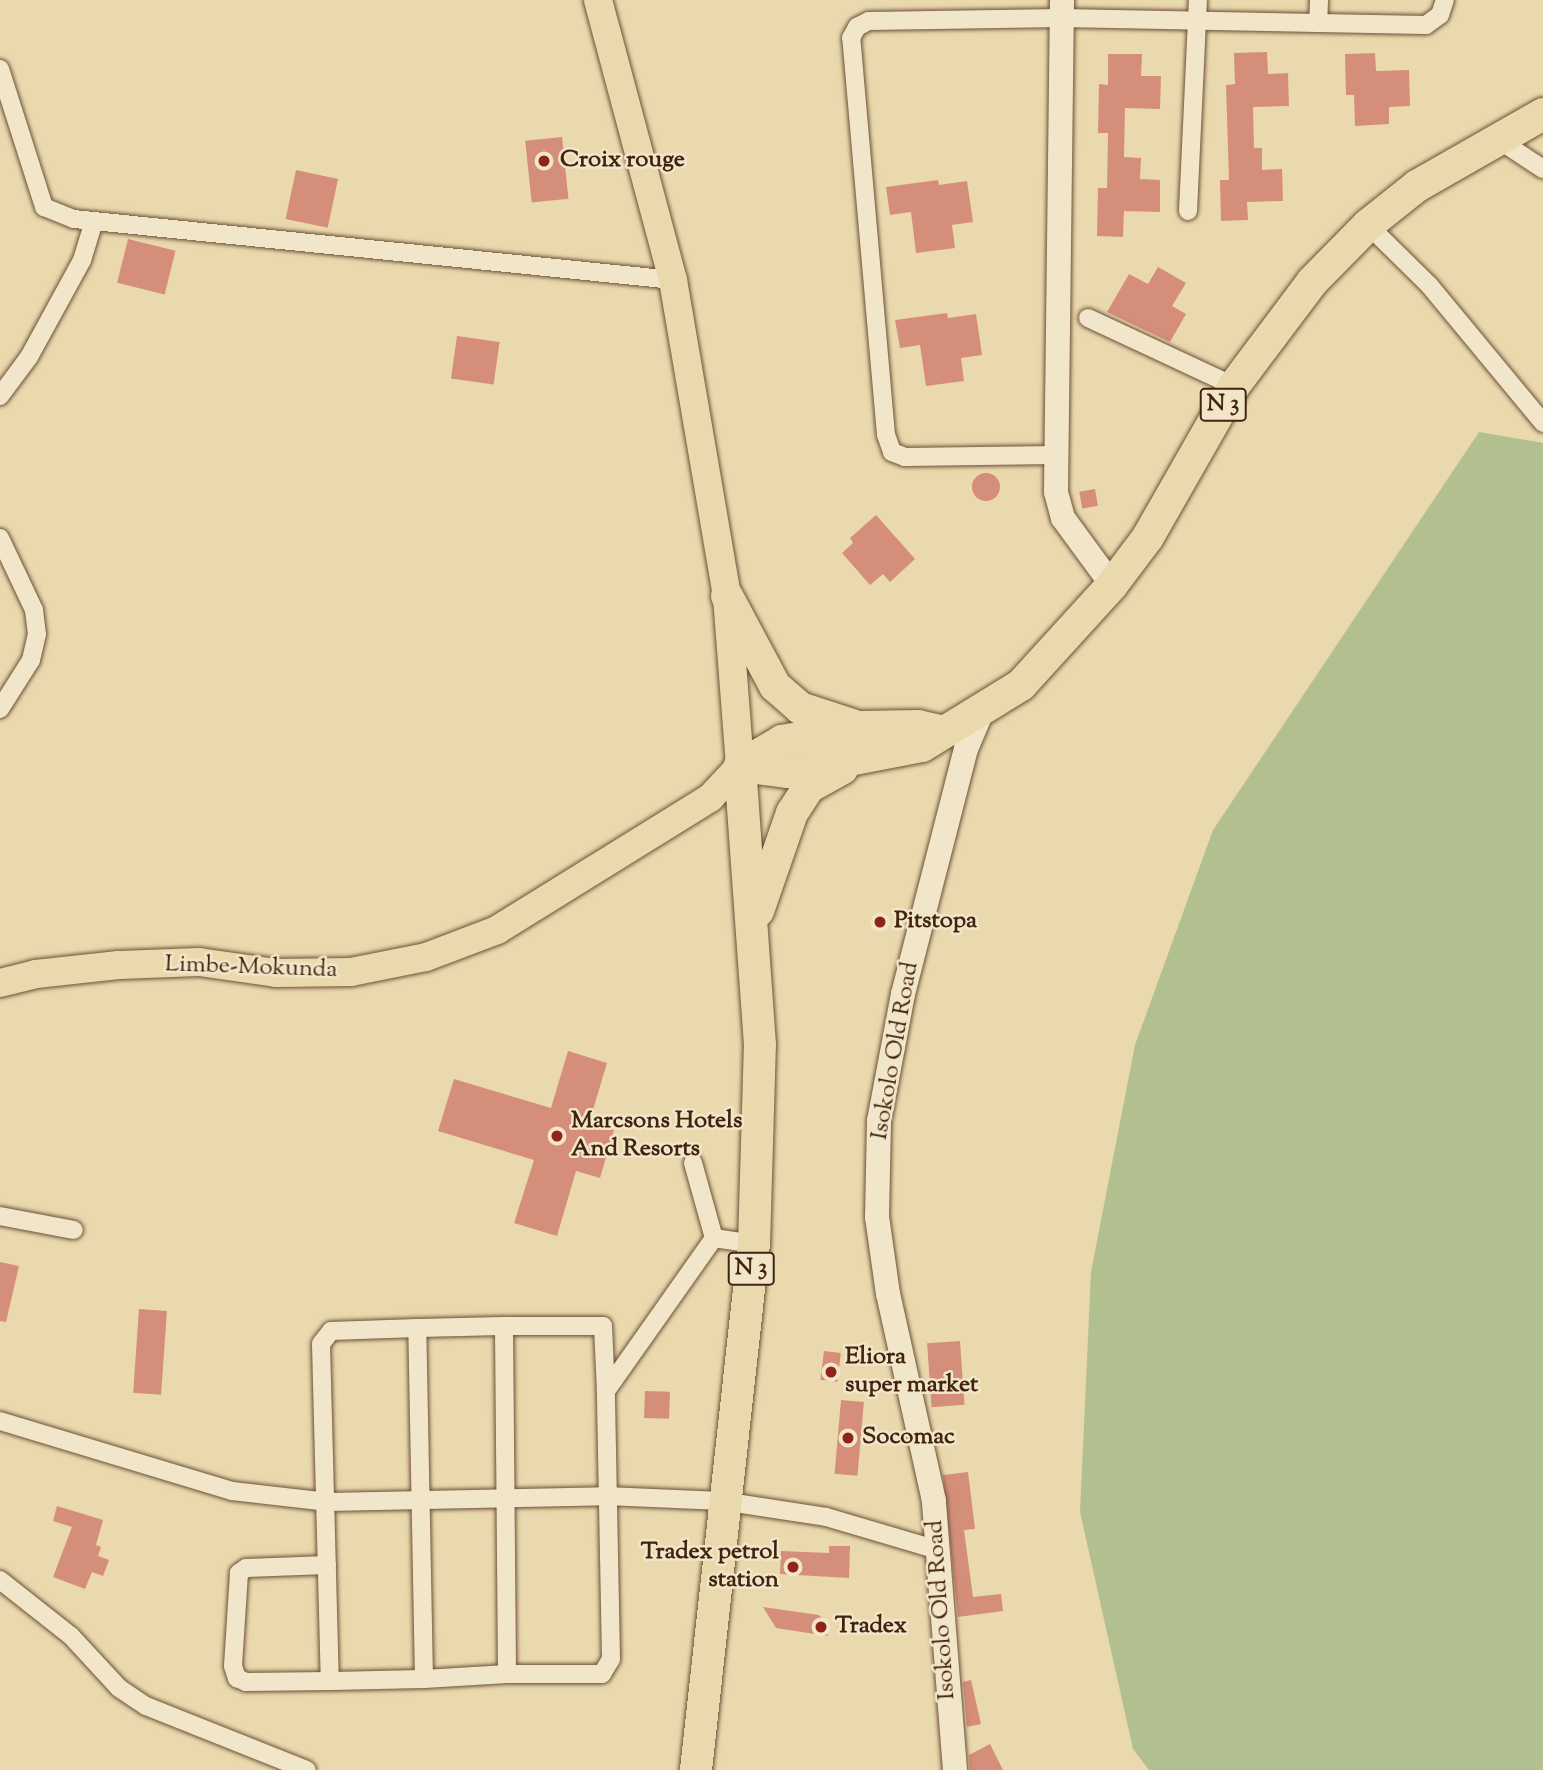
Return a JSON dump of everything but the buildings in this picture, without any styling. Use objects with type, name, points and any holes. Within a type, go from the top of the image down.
[{"type":"highway","name":"N 3","points":[[696,1770],[722,1501],[754,1244],[760,1045],[754,923],[740,766],[787,772],[861,743],[922,746],[940,732],[981,713],[1021,685],[1112,585],[1148,537],[1234,386],[1312,282],[1368,225],[1417,186],[1543,114]]},
{"type":"highway","points":[[727,597],[775,686],[800,708],[861,743],[809,787],[792,813],[754,923]]},
{"type":"main road","points":[[598,0],[673,280],[727,597],[740,766]]},
{"type":"main road","name":"Limbe-Mokunda","points":[[0,983],[36,974],[119,965],[199,962],[276,973],[351,972],[426,957],[497,930],[710,798],[740,766]]},
{"type":"street","points":[[1188,211],[1198,0]]},
{"type":"street","points":[[1318,23],[1319,0]]},
{"type":"street","points":[[1056,455],[905,457],[892,452],[886,435],[851,38],[857,27],[869,21],[1062,9],[1198,22],[1426,25],[1440,15],[1445,0]]},
{"type":"street","points":[[1062,9],[1056,492],[1063,518],[1112,585]]},
{"type":"street","points":[[0,70],[44,206],[74,219],[673,280]]},
{"type":"street","points":[[1499,140],[1543,169]]},
{"type":"street","points":[[0,396],[29,357],[76,272],[94,221]]},
{"type":"street","points":[[1368,225],[1429,285],[1543,423]]},
{"type":"street","points":[[1087,318],[1234,386]]},
{"type":"street","points":[[0,538],[34,610],[37,634],[31,660],[0,709]]},
{"type":"street","name":"Isokolo Old Road","points":[[955,1770],[934,1501],[886,1281],[877,1217],[879,1121],[903,994],[965,749],[981,713]]},
{"type":"street","points":[[693,1163],[714,1238]]},
{"type":"street","points":[[0,1216],[74,1230]]},
{"type":"street","points":[[714,1238],[754,1244]]},
{"type":"street","points":[[606,1391],[714,1238]]},
{"type":"street","points":[[504,1326],[503,1501],[507,1674]]},
{"type":"street","points":[[327,1564],[246,1568],[239,1573],[233,1666],[237,1678],[246,1682],[330,1681],[424,1679],[507,1674],[602,1674],[611,1659],[603,1326],[331,1331],[323,1337],[330,1681]]},
{"type":"street","points":[[417,1328],[418,1503],[424,1679]]},
{"type":"street","points":[[0,1421],[232,1491],[328,1502],[418,1503],[606,1496],[722,1501],[826,1517],[938,1550]]},
{"type":"street","points":[[0,1580],[71,1636],[119,1688],[145,1706],[306,1770]]},
{"type":"green space","points":[[1479,432],[1543,443],[1543,1770],[1149,1770],[1133,1749],[1080,1512],[1091,1272],[1135,1045],[1213,830]]},
{"type":"place","name":"Croix rouge","points":[[544,161]]},
{"type":"place","name":"Pitstopa","points":[[880,922]]},
{"type":"place","name":"Marcsons Hotels And Resorts","points":[[557,1136]]},
{"type":"place","name":"Eliora super market","points":[[831,1372]]},
{"type":"place","name":"Socomac","points":[[848,1438]]},
{"type":"place","name":"Tradex petrol station","points":[[793,1567]]},
{"type":"place","name":"Tradex","points":[[821,1627]]}]
